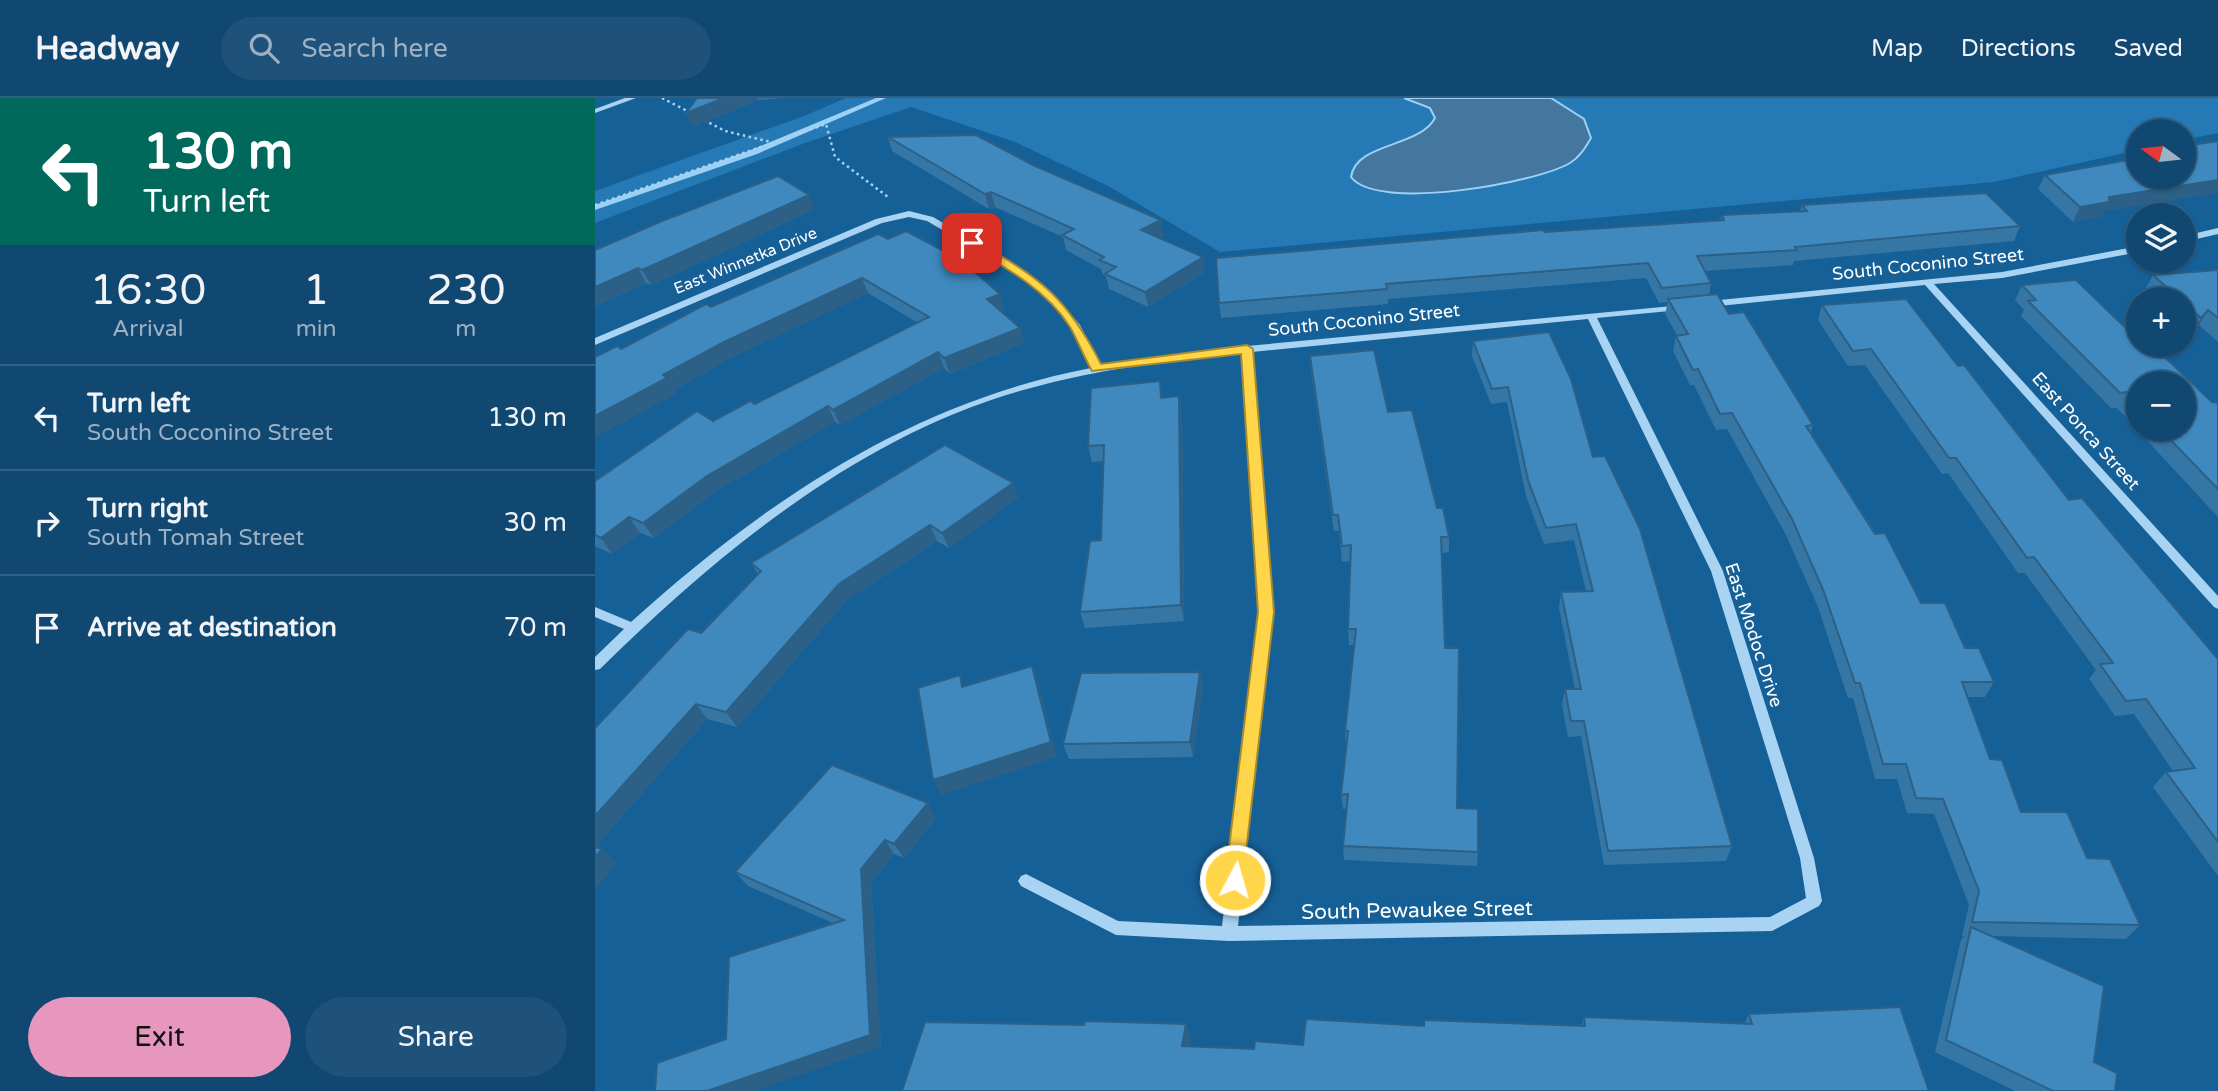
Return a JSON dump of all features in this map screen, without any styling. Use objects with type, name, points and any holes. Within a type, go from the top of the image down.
[{"type":"street","points":[[595,111],[632,98]]},
{"type":"street","points":[[909,214],[930,219],[1014,268],[1048,294],[1075,325],[1097,369]]},
{"type":"street","name":"East Winnetka Drive","points":[[595,342],[879,222],[909,214]]},
{"type":"street","points":[[2196,237],[2216,233]]},
{"type":"street","name":"South Coconino Street","points":[[595,666],[697,568],[756,522],[844,467],[929,421],[1016,388],[1097,369],[1247,349],[1927,282],[2063,266],[2126,252]]},
{"type":"street","name":"East Ponca Street","points":[[1927,282],[2218,604]]},
{"type":"street","name":"East Modoc Drive","points":[[1591,316],[1717,571],[1807,858],[1814,901]]},
{"type":"street","points":[[1229,934],[1266,612],[1247,349]]},
{"type":"street","points":[[595,612],[633,628]]},
{"type":"street","name":"South Pewaukee Street","points":[[1026,881],[1116,928],[1229,934],[1772,924],[1814,901]]},
{"type":"path","points":[[662,98],[725,131],[772,142]]},
{"type":"path","points":[[595,205],[826,124],[835,157],[909,214]]},
{"type":"shaded area","points":[[846,98],[2218,98],[2218,133],[2196,138],[2196,119],[2126,119],[2126,153],[1994,182],[1220,252],[1108,186],[1015,142],[911,107],[805,143],[595,223],[595,191],[804,116]]},
{"type":"shaded area","points":[[1404,98],[1551,98],[1584,119],[1591,138],[1570,163],[1525,179],[1457,191],[1423,193],[1391,192],[1366,187],[1351,177],[1355,166],[1364,157],[1416,135],[1427,128],[1435,118],[1430,108]]},
{"type":"building","points":[[697,98],[724,98],[686,113]]},
{"type":"building","points":[[976,135],[1035,166],[1161,220],[1141,230],[1203,257],[1145,292],[1105,274],[1116,267],[1099,260],[1104,257],[1062,235],[1074,229],[991,192],[985,194],[888,137]]},
{"type":"building","points":[[2218,141],[2218,180],[2196,183],[2196,144]]},
{"type":"building","points":[[2126,160],[2126,189],[2160,189],[2109,197],[2109,202],[2080,207],[2045,175]]},
{"type":"building","points":[[778,176],[809,195],[642,270],[638,268],[595,287],[595,250]]},
{"type":"building","points":[[1986,193],[2020,226],[1795,247],[1797,250],[1697,256],[1711,283],[1662,288],[1648,263],[1386,284],[1387,289],[1219,303],[1216,258],[1543,230],[1545,232],[1724,220],[1722,215],[1807,211],[1802,205]]},
{"type":"building","points":[[906,231],[961,260],[1000,294],[987,299],[1020,328],[944,358],[938,352],[833,410],[828,406],[707,476],[643,523],[629,517],[601,538],[595,535],[595,481],[697,411],[713,421],[750,401],[755,404],[929,317],[862,278],[724,342],[663,375],[667,378],[595,416],[595,357],[617,346],[621,349],[706,304],[711,307],[878,234],[888,239]]},
{"type":"building","points":[[2218,270],[2218,318],[2208,310],[2201,318],[2196,314],[2196,287],[2166,287],[2153,275]]},
{"type":"building","points":[[2076,280],[2126,328],[2126,357],[2165,357],[2179,371],[2126,371],[2126,392],[2120,393],[2028,301],[2036,300],[2022,285]]},
{"type":"building","points":[[1717,294],[1729,314],[1744,312],[1813,425],[1806,426],[1875,534],[1885,533],[1921,603],[1945,603],[1965,648],[1979,648],[1994,682],[1962,682],[1990,759],[2002,760],[2021,812],[2067,812],[2087,858],[2110,859],[2140,925],[1972,922],[1979,891],[1943,799],[1916,798],[1906,764],[1883,764],[1860,683],[1855,683],[1824,592],[1792,519],[1732,413],[1720,414],[1698,369],[1693,370],[1676,336],[1688,334],[1668,299]]},
{"type":"building","points":[[1906,299],[1958,366],[1964,365],[2069,500],[2082,498],[2218,659],[2218,842],[2166,772],[2195,768],[2146,699],[2126,701],[2100,664],[2113,663],[2034,557],[2027,558],[1956,458],[1949,458],[1871,349],[1853,351],[1822,305]]},
{"type":"building","points":[[1549,332],[1571,379],[1593,457],[1605,456],[1640,529],[1732,846],[1608,851],[1584,721],[1571,721],[1565,689],[1581,689],[1561,592],[1593,591],[1576,524],[1546,528],[1528,480],[1508,387],[1492,389],[1473,341]]},
{"type":"building","points":[[1374,350],[1388,412],[1412,410],[1437,508],[1443,508],[1449,537],[1441,537],[1445,648],[1459,648],[1457,808],[1478,809],[1478,852],[1343,846],[1348,794],[1341,795],[1356,629],[1348,629],[1351,545],[1342,546],[1338,515],[1333,515],[1310,356]]},
{"type":"building","points":[[1160,381],[1161,398],[1179,396],[1181,605],[1080,612],[1090,541],[1101,540],[1104,445],[1088,446],[1091,388]]},
{"type":"building","points":[[2196,387],[2212,402],[2218,403],[2218,489],[2172,441],[2196,441]]},
{"type":"building","points":[[945,445],[1013,483],[942,533],[930,525],[839,584],[726,712],[696,704],[595,816],[595,728],[688,629],[701,633],[761,571],[751,563]]},
{"type":"building","points":[[1032,666],[1051,742],[933,780],[918,688],[960,675],[962,687]]},
{"type":"building","points":[[1200,672],[1190,742],[1063,744],[1081,673]]},
{"type":"building","points":[[832,765],[928,803],[894,844],[885,840],[861,869],[870,1035],[707,1091],[655,1091],[657,1063],[726,1039],[729,957],[844,920],[735,872]]},
{"type":"building","points":[[595,847],[602,849],[595,857]]},
{"type":"building","points":[[1971,927],[2104,986],[2094,1062],[2117,1073],[2115,1091],[2053,1091],[1946,1040]]},
{"type":"building","points":[[1900,1007],[1929,1091],[902,1091],[925,1022],[1084,1025],[1085,1021],[1186,1024],[1182,1046],[1254,1049],[1255,1041],[1303,1045],[1306,1019],[1424,1026],[1424,1020],[1585,1026],[1584,1017],[1752,1024],[1749,1014]]},
{"type":"waterway","points":[[595,208],[754,152],[882,98]]},
{"type":"route","points":[[972,243],[1014,268],[1048,294],[1075,325],[1097,369],[1247,349],[1266,612],[1235,880]]}]
